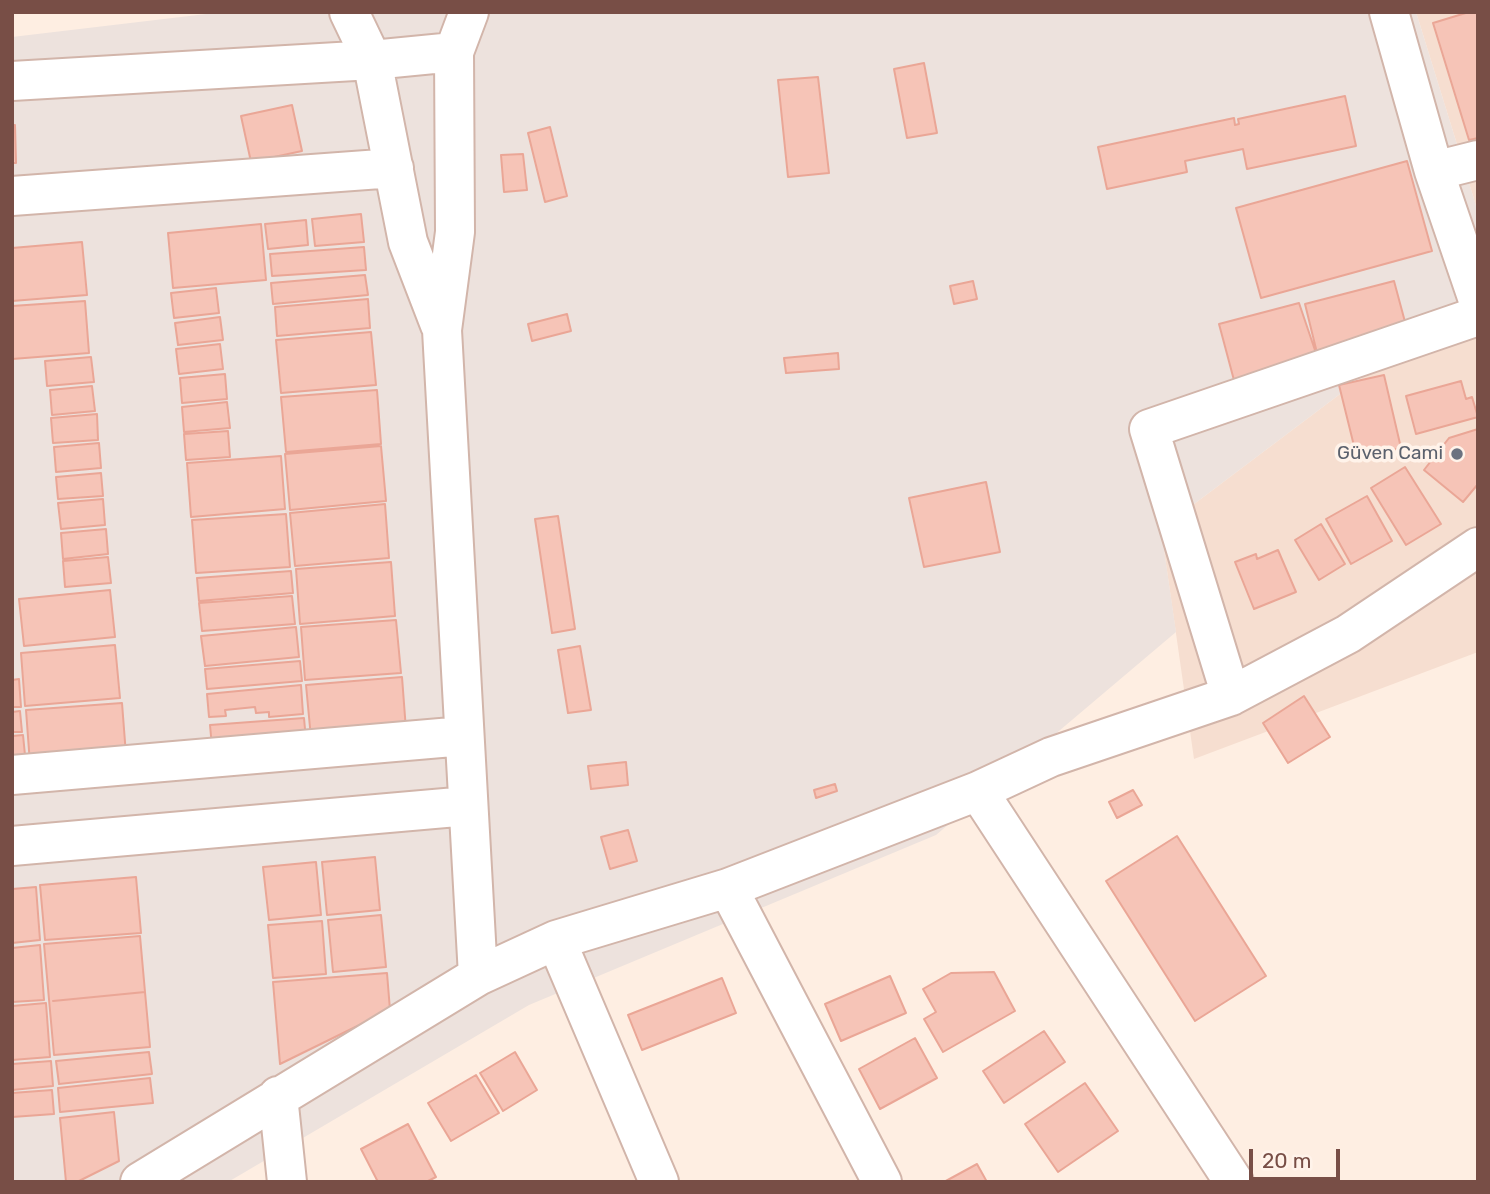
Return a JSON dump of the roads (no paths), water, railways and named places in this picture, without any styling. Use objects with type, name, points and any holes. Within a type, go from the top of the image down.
[{"type":"street","points":[[349,12],[372,60],[408,242],[442,330]]},
{"type":"street","points":[[1389,12],[1434,171],[1478,300]]},
{"type":"street","points":[[12,81],[372,60],[466,24],[455,232],[442,330],[478,976]]},
{"type":"street","points":[[1434,171],[1478,160]]},
{"type":"street","points":[[12,196],[394,168]]},
{"type":"street","points":[[1231,696],[1149,429],[1478,316]]},
{"type":"street","points":[[140,1182],[478,976],[556,940],[728,888],[978,791],[1051,757],[1231,696],[1348,634],[1478,547]]},
{"type":"street","points":[[12,775],[464,736]]},
{"type":"street","points":[[978,791],[1234,1182]]},
{"type":"street","points":[[12,846],[468,806]]},
{"type":"street","points":[[728,888],[882,1182]]},
{"type":"street","points":[[556,940],[659,1182]]},
{"type":"street","points":[[278,1096],[287,1182]]},
{"type":"place","name":"Güven Cami","points":[[1457,454]]}]
